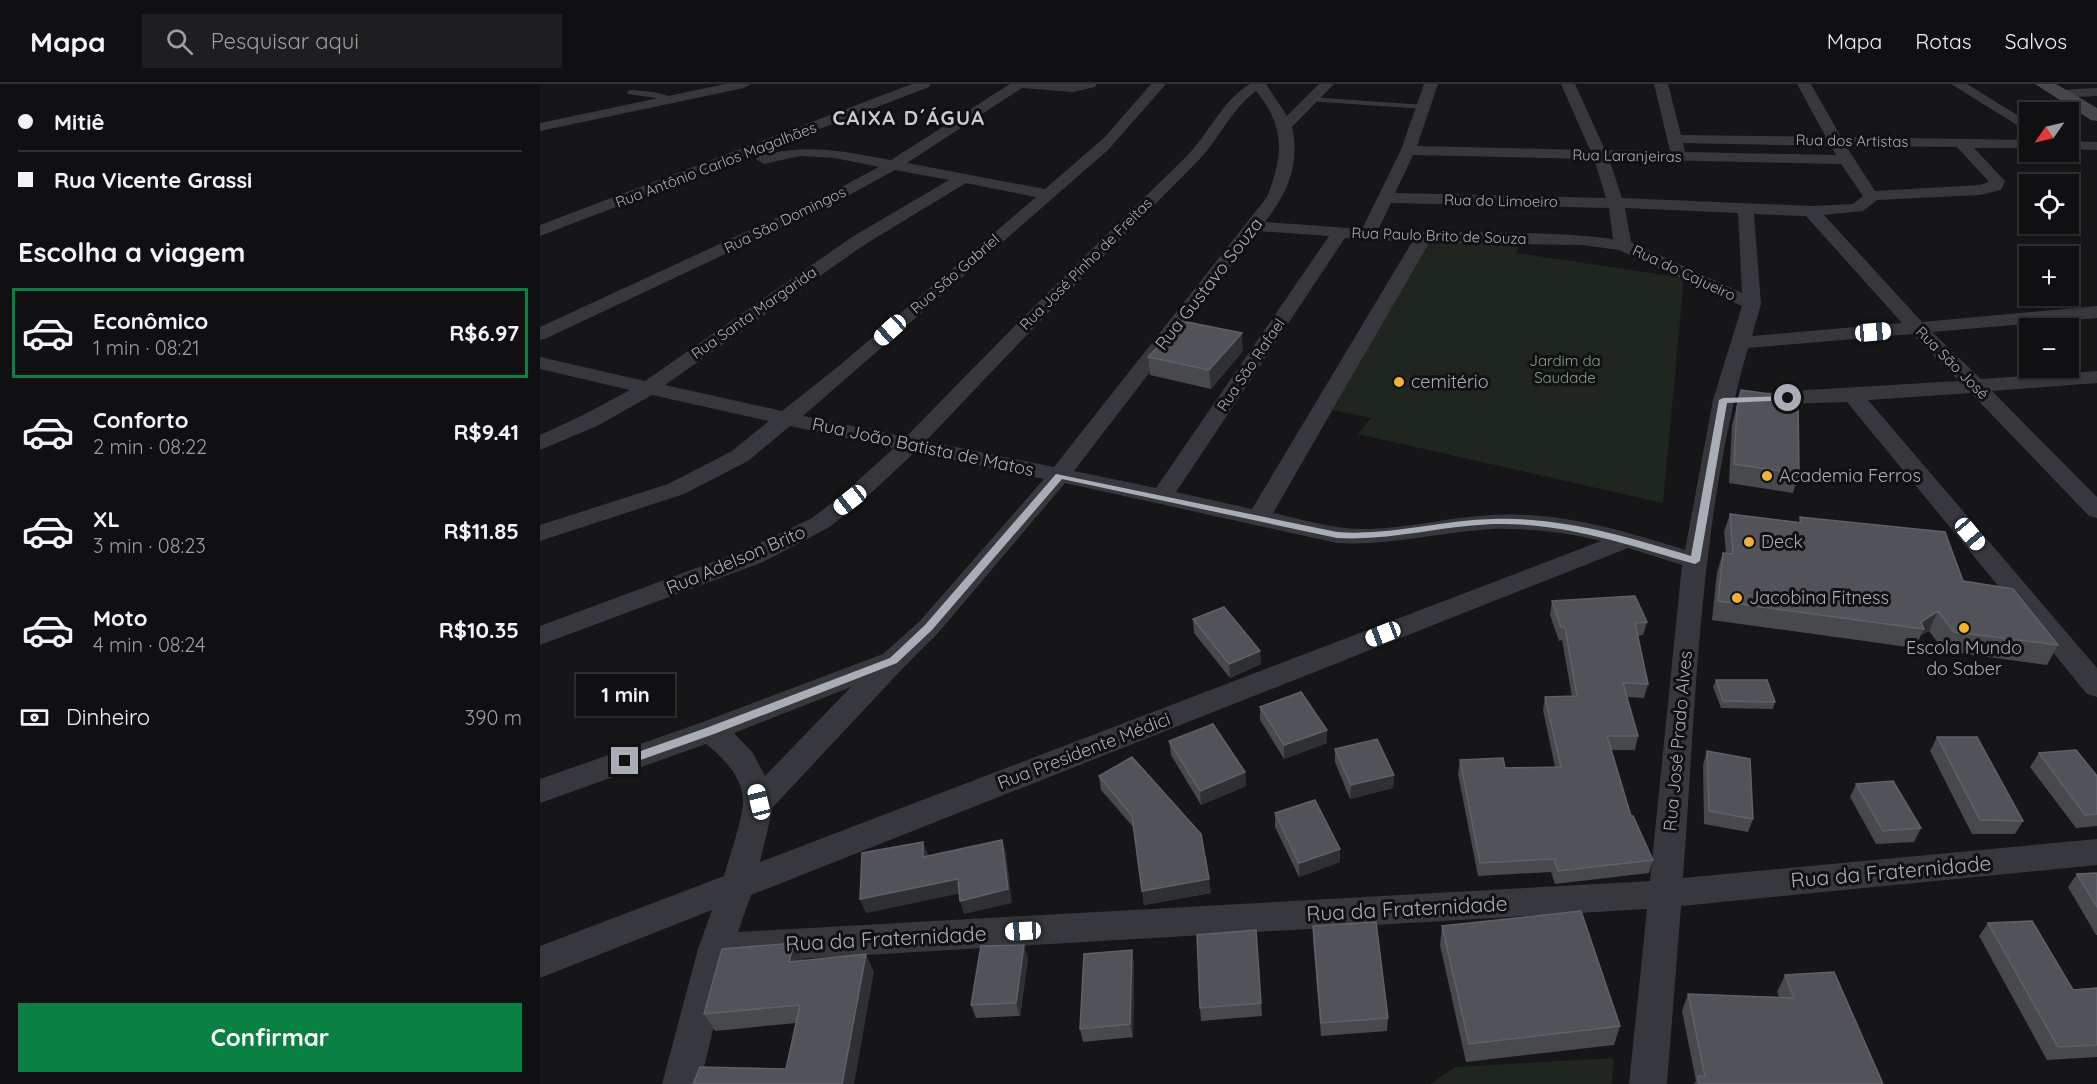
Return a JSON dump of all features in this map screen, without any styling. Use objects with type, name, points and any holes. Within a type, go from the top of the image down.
[{"type":"street","points":[[540,127],[744,84]]},
{"type":"street","name":"Rua Antônio Carlos Magalhães","points":[[540,231],[924,84]]},
{"type":"street","points":[[1019,84],[1073,88],[1090,84]]},
{"type":"street","name":"Rua São Domingos","points":[[540,334],[747,239],[895,164],[1019,84]]},
{"type":"street","name":"Rua São Gabriel","points":[[540,533],[675,489],[740,456],[787,419],[1118,133],[1143,100],[1159,84]]},
{"type":"street","name":"Rua Gustavo Souza","points":[[681,1084],[715,949],[738,885],[759,802],[935,620],[1059,476],[1275,198],[1285,173],[1288,151],[1286,126],[1276,106],[1258,84]]},
{"type":"street","name":"Rua José Pinho de Freitas","points":[[910,445],[1042,307],[1202,149],[1218,129],[1237,98],[1258,84]]},
{"type":"street","points":[[1286,126],[1327,84]]},
{"type":"street","points":[[1367,235],[1408,150],[1425,107],[1431,84]]},
{"type":"street","name":"Rua do Cajueiro","points":[[1568,84],[1600,155],[1616,203],[1623,245],[1752,304]]},
{"type":"street","points":[[1662,84],[1679,157]]},
{"type":"street","points":[[1804,84],[1845,160],[1871,196]]},
{"type":"street","points":[[1958,84],[2019,122]]},
{"type":"street","points":[[2044,84],[2097,116]]},
{"type":"street","points":[[2060,94],[2097,92]]},
{"type":"street","name":"Rua dos Artistas","points":[[1674,139],[2019,144]]},
{"type":"street","points":[[1871,196],[1980,190],[1995,187],[1997,181],[1961,143]]},
{"type":"street","points":[[2079,146],[2095,147]]},
{"type":"street","name":"Rua Laranjeiras","points":[[1408,150],[1845,160]]},
{"type":"street","points":[[662,186],[768,157],[800,152],[835,154],[895,164],[1048,194]]},
{"type":"street","name":"Rua Santa Margarida","points":[[540,443],[589,421],[648,388],[858,241],[965,177]]},
{"type":"street","points":[[1616,203],[1811,211],[1857,208],[1869,201],[1871,196]]},
{"type":"street","name":"Rua do Limoeiro","points":[[1386,198],[1616,203]]},
{"type":"street","name":"Rua José Prado Alves","points":[[1648,1084],[1695,561],[1723,400],[1752,304],[1746,209]]},
{"type":"street","name":"Rua São José","points":[[1811,211],[1917,328],[2086,489],[2097,511]]},
{"type":"street","name":"Rua Paulo Brito de Souza","points":[[1255,226],[1423,238],[1582,240],[1623,245]]},
{"type":"street","name":"Rua São Rafael","points":[[1162,496],[1340,233]]},
{"type":"street","points":[[1259,517],[1423,238]]},
{"type":"street","points":[[1742,343],[2097,312]]},
{"type":"street","name":"Rua João Batista de Matos","points":[[540,363],[787,419],[1162,496],[1337,535],[1368,537],[1492,522],[1540,523],[1580,528],[1695,561]]},
{"type":"street","points":[[1723,400],[1853,395],[2097,377]]},
{"type":"street","points":[[1853,395],[2097,687]]},
{"type":"street","name":"Rua Adelson Brito","points":[[540,636],[715,572],[800,535],[850,500],[910,445]]},
{"type":"street","name":"Rua Presidente Médici","points":[[540,962],[1627,540]]},
{"type":"street","points":[[540,791],[710,731],[893,661]]},
{"type":"street","points":[[710,731],[730,745],[743,761],[753,781],[759,802]]},
{"type":"street","name":"Rua da Fraternidade","points":[[715,949],[1664,894],[2097,852]]},
{"type":"lane","points":[[631,92],[676,99]]},
{"type":"lane","points":[[1310,99],[1425,107]]},
{"type":"green space","name":"Jardim da Saudade","points":[[1428,243],[1518,243],[1517,253],[1684,278],[1663,503],[1358,434],[1371,418],[1333,410]]},
{"type":"green space","points":[[1614,1058],[1612,1084],[1430,1084],[1455,1067]]},
{"type":"building","points":[[1182,321],[1242,333],[1209,370],[1148,357]]},
{"type":"building","points":[[1741,390],[1798,398],[1799,474],[1734,464],[1737,407]]},
{"type":"building","points":[[1730,514],[1801,523],[1800,517],[1945,532],[1963,581],[2013,589],[2058,645],[1954,632],[1938,611],[1921,622],[1924,629],[1718,601],[1723,553],[1733,554]]},
{"type":"building","points":[[1635,596],[1647,622],[1635,623],[1648,684],[1623,683],[1638,736],[1607,736],[1631,816],[1653,860],[1558,871],[1554,859],[1480,863],[1460,760],[1503,758],[1505,768],[1561,767],[1545,697],[1577,696],[1565,627],[1561,627],[1552,601]]},
{"type":"building","points":[[1224,607],[1260,651],[1229,664],[1193,619]]},
{"type":"building","points":[[1716,680],[1767,680],[1775,702],[1723,701]]},
{"type":"building","points":[[1301,692],[1327,730],[1284,745],[1260,707]]},
{"type":"building","points":[[1213,724],[1245,772],[1200,791],[1169,741]]},
{"type":"building","points":[[1937,737],[1977,737],[2023,821],[1980,820]]},
{"type":"building","points":[[1377,739],[1394,775],[1351,785],[1335,749]]},
{"type":"building","points":[[2076,750],[2097,776],[2097,814],[2085,815],[2039,753]]},
{"type":"building","points":[[1707,751],[1750,759],[1753,819],[1709,811]]},
{"type":"building","points":[[1132,757],[1201,834],[1209,879],[1142,891],[1132,816],[1099,776]]},
{"type":"building","points":[[1893,781],[1921,828],[1883,831],[1856,784]]},
{"type":"building","points":[[1315,800],[1340,849],[1299,863],[1275,813]]},
{"type":"building","points":[[1002,840],[1008,889],[960,901],[958,879],[860,899],[862,853],[923,842],[923,857]]},
{"type":"building","points":[[2097,873],[2097,907],[2077,874]]},
{"type":"building","points":[[1581,911],[1620,1026],[1469,1044],[1442,926]]},
{"type":"building","points":[[2032,921],[2073,990],[2097,988],[2097,1045],[2058,1047],[1988,923]]},
{"type":"building","points":[[1376,922],[1388,1018],[1321,1023],[1313,926]]},
{"type":"building","points":[[1256,930],[1261,1003],[1200,1008],[1197,935]]},
{"type":"building","points":[[794,943],[789,962],[866,954],[842,1084],[693,1084],[700,1067],[786,1069],[800,1005],[704,1014],[722,949]]},
{"type":"building","points":[[1024,945],[1016,1003],[971,1005],[981,946]]},
{"type":"building","points":[[1132,950],[1130,1024],[1080,1029],[1084,954]]},
{"type":"building","points":[[1834,972],[1883,1084],[1699,1084],[1698,1076],[1705,1076],[1688,994],[1794,998],[1785,975]]},
{"type":"place","name":"cemitério","points":[[1399,382]]},
{"type":"place","name":"Academia Ferros","points":[[1767,476]]},
{"type":"place","name":"Deck","points":[[1749,542]]},
{"type":"place","name":"Jacobina Fitness","points":[[1737,598]]},
{"type":"place","name":"Escola Mundo do Saber","points":[[1964,628]]},
{"type":"district","name":"CAIXA D´ÁGUA","points":[[909,118]]},
{"type":"route","points":[[625,761],[893,661],[969,582],[1059,476],[1162,496],[1337,535],[1368,537],[1492,522],[1540,523],[1580,528],[1695,561],[1723,400],[1788,398]]}]
